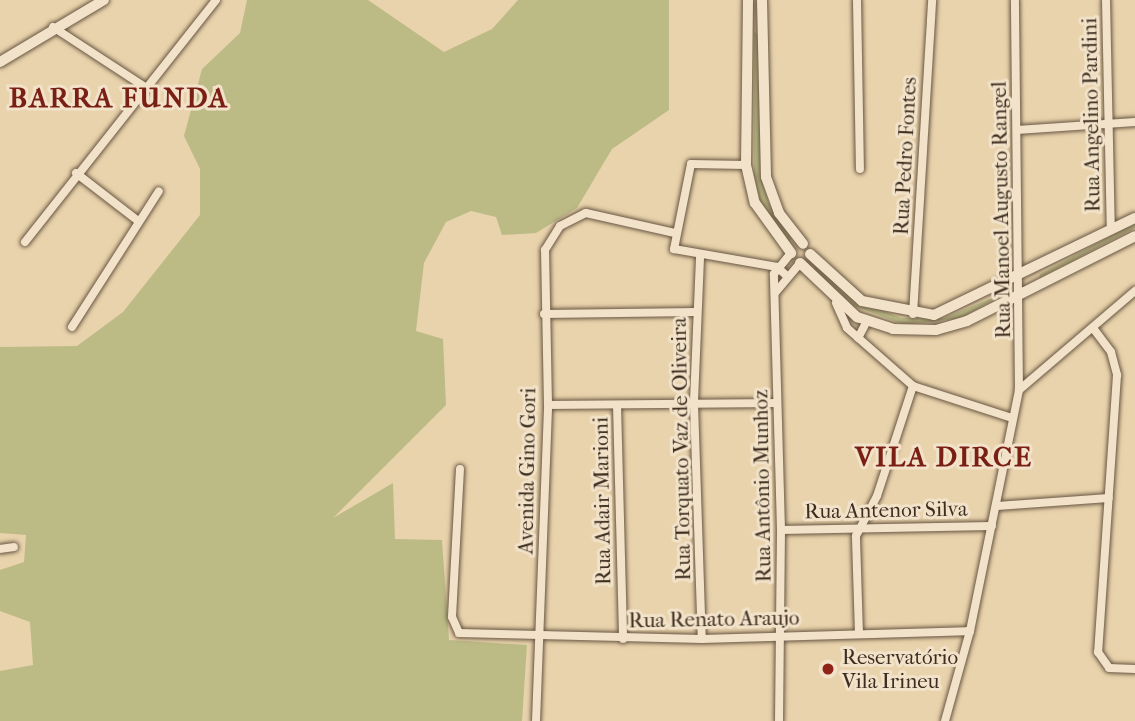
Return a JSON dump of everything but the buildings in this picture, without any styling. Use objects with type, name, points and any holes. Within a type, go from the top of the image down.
[{"type":"main road","points":[[748,0],[747,165],[755,203],[791,253],[836,303],[867,321],[936,330],[1022,293],[1135,236]]},
{"type":"main road","points":[[762,0],[766,177],[779,213],[806,249],[859,299],[913,314],[948,312],[1135,218]]},
{"type":"main road","points":[[748,25],[762,26]]},
{"type":"main road","points":[[791,253],[806,249]]},
{"type":"main road","points":[[800,262],[806,249]]},
{"type":"street","points":[[0,62],[53,27],[104,0]]},
{"type":"street","points":[[25,242],[76,173],[215,0]]},
{"type":"street","points":[[857,0],[860,169]]},
{"type":"street","name":"Rua Pedro Fontes","points":[[913,314],[932,0]]},
{"type":"street","name":"Rua Manoel Augusto Rangel","points":[[945,721],[970,631],[1018,390],[1022,293],[1015,0]]},
{"type":"street","name":"Rua Angelino Pardini","points":[[1107,0],[1111,230]]},
{"type":"street","points":[[53,27],[145,87]]},
{"type":"street","points":[[1017,130],[1135,122]]},
{"type":"street","points":[[747,165],[691,164],[673,246],[700,258],[777,267],[787,276]]},
{"type":"street","points":[[76,173],[138,221]]},
{"type":"street","points":[[72,327],[159,191]]},
{"type":"street","name":"Avenida Gino Gori","points":[[536,721],[548,405],[544,314],[545,250],[560,226],[599,213],[675,233]]},
{"type":"street","points":[[777,267],[791,253]]},
{"type":"street","name":"Rua Torquato Vaz de Oliveira","points":[[700,258],[694,404],[702,639]]},
{"type":"street","points":[[775,292],[800,262]]},
{"type":"street","name":"Rua Antônio Munhoz","points":[[777,267],[777,403],[782,530],[779,721]]},
{"type":"street","points":[[1018,390],[1135,292]]},
{"type":"street","points":[[836,303],[858,338],[913,386],[1012,418]]},
{"type":"street","points":[[544,314],[696,312]]},
{"type":"street","points":[[858,338],[867,321]]},
{"type":"street","points":[[1093,328],[1111,352],[1117,375],[1098,652],[1109,668],[1135,669]]},
{"type":"street","points":[[859,634],[855,549],[913,386]]},
{"type":"street","points":[[548,405],[777,403]]},
{"type":"street","name":"Rua Adair Marioni","points":[[617,405],[623,639]]},
{"type":"street","name":"Rua Renato Araujo","points":[[460,469],[452,617],[459,633],[702,639],[970,631]]},
{"type":"street","points":[[997,506],[1109,498]]},
{"type":"street","name":"Rua Antenor Silva","points":[[782,530],[992,526]]},
{"type":"street","points":[[0,549],[14,547]]},
{"type":"shaded area","points":[[247,0],[368,0],[444,52],[492,29],[518,0],[669,0],[669,110],[612,149],[577,208],[536,233],[502,235],[496,217],[471,211],[446,222],[424,263],[416,331],[443,339],[446,405],[333,518],[393,483],[395,539],[442,540],[449,640],[527,645],[522,721],[0,721],[0,671],[33,665],[30,622],[0,611],[0,570],[24,562],[26,535],[0,533],[0,347],[77,346],[123,312],[200,215],[200,169],[184,136],[202,69],[240,33]]},
{"type":"shaded area","points":[[754,32],[759,34],[760,174],[768,202],[792,239],[786,244],[760,201],[754,175]]},
{"type":"shaded area","points":[[1135,223],[1135,228],[1039,278],[1040,274]]},
{"type":"shaded area","points":[[817,264],[853,298],[901,318],[944,318],[1011,290],[961,318],[905,325],[844,302],[813,270]]},
{"type":"place","name":"Reservatório Vila Irineu","points":[[828,669]]},
{"type":"district","name":"BARRA FUNDA","points":[[119,98]]},
{"type":"district","name":"VILA DIRCE","points":[[944,457]]}]
